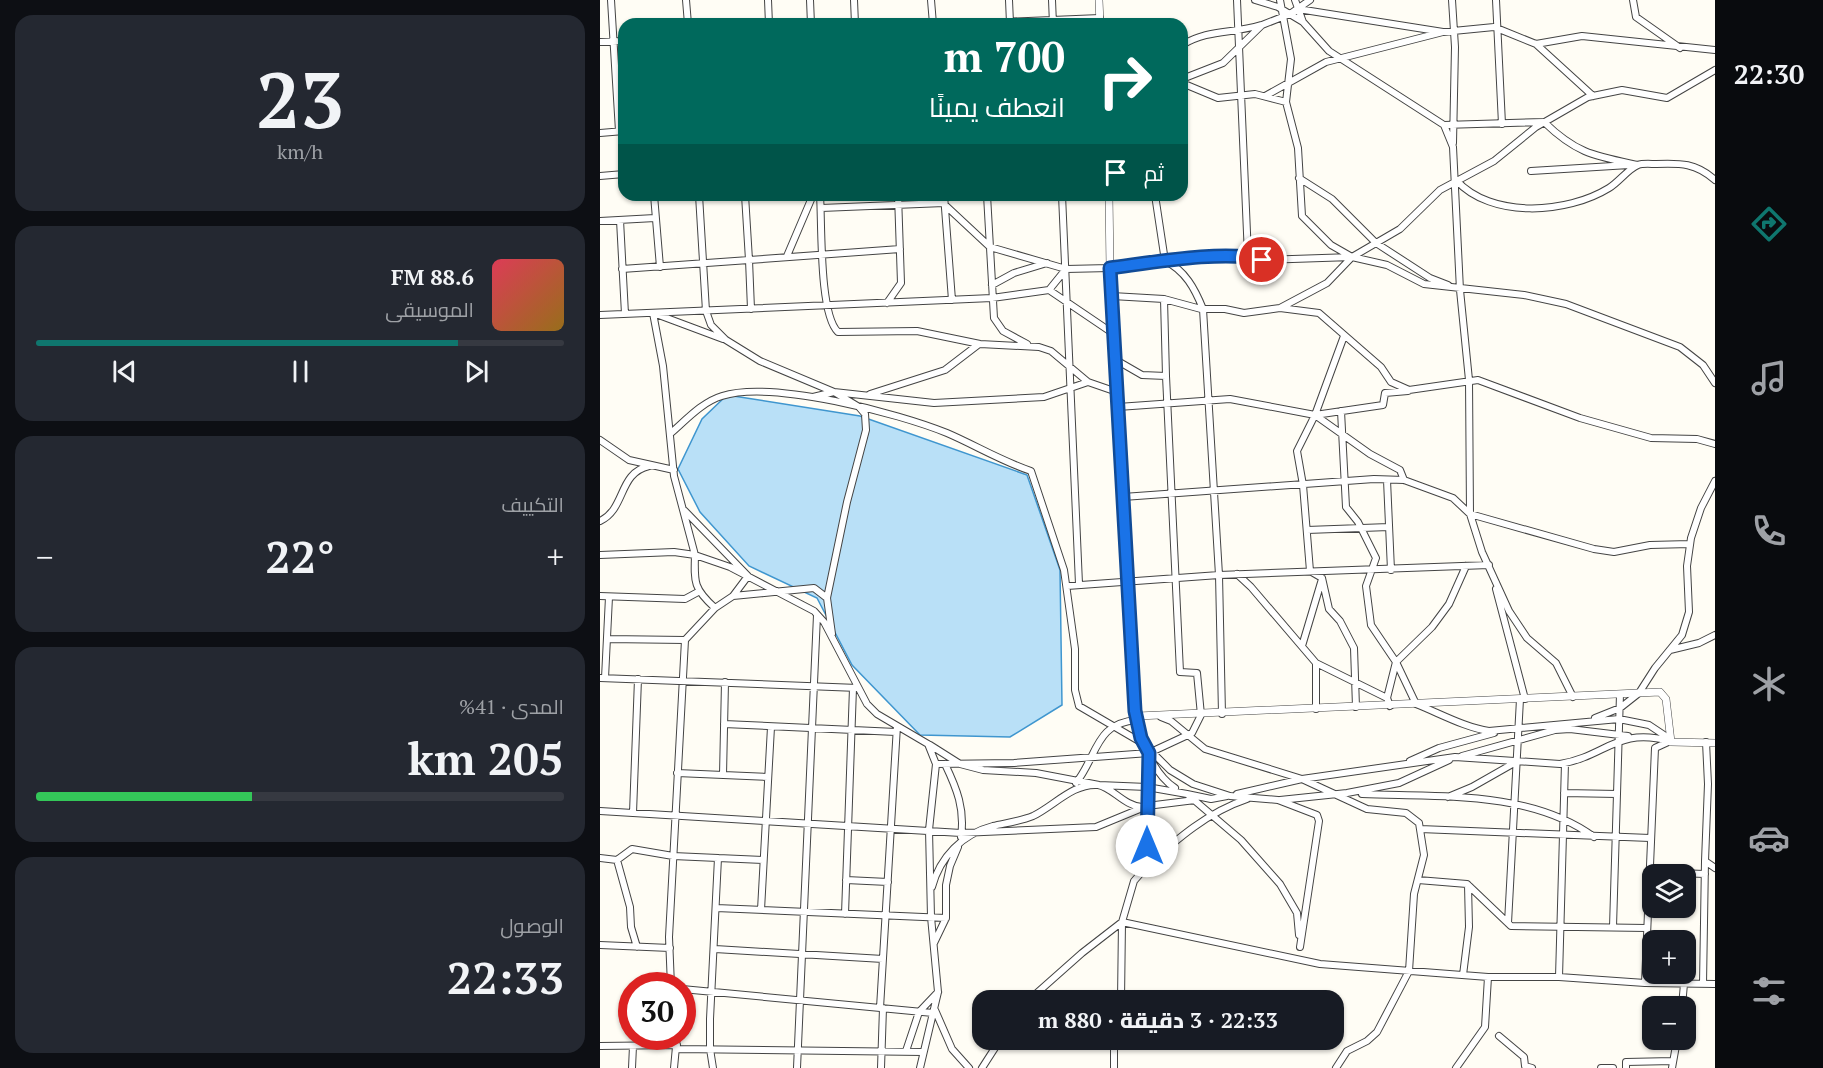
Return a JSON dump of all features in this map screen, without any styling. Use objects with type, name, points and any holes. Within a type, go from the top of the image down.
[{"type":"street","points":[[611,0],[618,70]]},
{"type":"street","points":[[687,0],[688,18]]},
{"type":"street","points":[[768,0],[769,18]]},
{"type":"street","points":[[810,0],[811,18]]},
{"type":"street","points":[[854,0],[855,18]]},
{"type":"street","points":[[1009,0],[1010,18]]},
{"type":"street","points":[[1052,0],[1053,18]]},
{"type":"street","points":[[1099,0],[1100,18]]},
{"type":"street","points":[[1237,0],[1248,256]]},
{"type":"street","points":[[1254,0],[1280,8],[1303,22],[1329,51],[1444,125],[1544,122],[1563,141],[1587,154],[1638,165]]},
{"type":"street","points":[[1280,0],[1292,59],[1286,102],[1298,147],[1302,216],[1331,245],[1352,257],[1387,266],[1424,284],[1460,290],[1524,295],[1566,304],[1680,348],[1698,360],[1715,382]]},
{"type":"street","points":[[1295,0],[1303,22]]},
{"type":"street","points":[[1188,42],[1201,34],[1239,32],[1262,25],[1290,14],[1310,0]]},
{"type":"street","points":[[1452,0],[1453,147],[1460,290],[1469,380],[1470,514],[1482,552],[1509,611],[1527,638],[1556,663],[1573,696]]},
{"type":"street","points":[[1496,0],[1502,124]]},
{"type":"street","points":[[1633,0],[1636,17],[1680,49]]},
{"type":"street","points":[[933,1],[933,18]]},
{"type":"street","points":[[1298,9],[1443,32]]},
{"type":"street","points":[[1188,78],[1223,63],[1262,25]]},
{"type":"street","points":[[1265,96],[1326,62],[1443,32],[1498,29],[1536,44],[1593,96]]},
{"type":"street","points":[[1536,44],[1582,36],[1680,49],[1715,50]]},
{"type":"street","points":[[600,42],[618,41]]},
{"type":"street","points":[[1280,308],[1326,283],[1352,257],[1400,229],[1440,190],[1494,161],[1544,122],[1593,96],[1622,90],[1667,98],[1715,70]]},
{"type":"street","points":[[1188,84],[1218,98],[1242,94],[1265,96],[1286,102]]},
{"type":"street","points":[[1444,125],[1453,147]]},
{"type":"street","points":[[600,132],[618,131]]},
{"type":"street","points":[[1531,171],[1684,163],[1703,169],[1715,180]]},
{"type":"street","points":[[1455,180],[1467,193],[1496,205],[1522,208],[1551,206],[1609,188],[1638,165]]},
{"type":"street","points":[[600,176],[618,174]]},
{"type":"street","points":[[1299,178],[1332,199],[1376,243],[1430,278],[1460,290]]},
{"type":"street","points":[[654,201],[660,267]]},
{"type":"street","points":[[699,201],[706,311],[711,325],[726,340]]},
{"type":"street","points":[[745,201],[751,309]]},
{"type":"street","points":[[787,256],[810,201]]},
{"type":"street","points":[[820,201],[826,305],[830,325],[838,332],[917,331],[980,344],[1027,344]]},
{"type":"street","points":[[887,303],[901,283],[898,201]]},
{"type":"street","points":[[987,201],[994,318],[1003,331],[1027,344],[1051,351],[1088,382],[1117,392]]},
{"type":"street","points":[[1062,201],[1079,584]]},
{"type":"street","points":[[1109,201],[1110,268],[1135,711],[1144,744]]},
{"type":"street","points":[[1156,201],[1165,261]]},
{"type":"street","points":[[821,208],[944,204],[990,247],[1066,269],[1110,268],[1165,261],[1248,256],[1262,260],[1352,257]]},
{"type":"street","points":[[944,204],[952,300]]},
{"type":"street","points":[[600,221],[655,218]]},
{"type":"street","points":[[620,220],[625,314]]},
{"type":"street","points":[[622,269],[900,249]]},
{"type":"street","points":[[1165,261],[1177,266],[1195,289],[1203,309],[1219,575],[1222,714]]},
{"type":"street","points":[[992,285],[1014,273],[1048,262]]},
{"type":"street","points":[[1049,290],[1066,269]]},
{"type":"street","points":[[600,315],[992,298],[1049,290],[1114,334]]},
{"type":"street","points":[[1112,296],[1164,299],[1203,309],[1244,313],[1280,308],[1319,313],[1381,367],[1391,382],[1409,390]]},
{"type":"street","points":[[936,764],[1092,757],[1150,751],[1192,733],[1201,715],[1197,673],[1180,672],[1164,299]]},
{"type":"street","points":[[653,313],[726,340],[760,361],[834,392],[859,407],[865,414],[866,430],[847,502],[826,598],[833,641]]},
{"type":"street","points":[[653,313],[663,366],[674,470],[695,555],[694,578],[698,592],[715,608]]},
{"type":"street","points":[[1310,571],[1303,485],[1297,451],[1315,415],[1344,336]]},
{"type":"street","points":[[864,395],[945,370],[980,344]]},
{"type":"street","points":[[1116,360],[1142,375],[1166,376]]},
{"type":"street","points":[[1118,407],[1207,401],[1255,402],[1315,415],[1383,405],[1385,393],[1478,380],[1580,418],[1651,438],[1697,439],[1715,444]]},
{"type":"street","points":[[810,398],[834,392],[934,403],[1044,397],[1088,382]]},
{"type":"street","points":[[671,433],[706,403],[722,396],[744,392],[810,398],[859,407],[946,433],[1031,471],[1067,586],[1075,649],[1075,690],[1079,706],[1144,744],[1177,776],[1230,796],[1278,800],[1343,794],[1399,783],[1455,757],[1565,763],[1575,761],[1619,738]]},
{"type":"street","points":[[1341,411],[1346,507],[1361,528],[1376,558],[1366,586],[1371,625],[1395,662],[1416,704],[1460,720],[1475,729],[1619,719],[1649,725],[1671,740]]},
{"type":"street","points":[[1315,415],[1342,435],[1400,470],[1404,480]]},
{"type":"street","points":[[600,440],[629,460],[674,470]]},
{"type":"street","points":[[600,521],[612,512],[630,475],[650,466]]},
{"type":"street","points":[[1387,480],[1392,570]]},
{"type":"street","points":[[1123,497],[1404,480],[1453,498],[1470,514],[1594,549],[1614,552],[1650,545],[1690,544]]},
{"type":"street","points":[[1570,729],[1620,708],[1639,693],[1682,635],[1688,618],[1687,566],[1690,544],[1696,518],[1715,481]]},
{"type":"street","points":[[682,508],[748,576]]},
{"type":"street","points":[[1307,530],[1389,527]]},
{"type":"street","points":[[600,555],[674,552],[695,555],[777,590],[817,615],[824,622],[856,688],[867,704],[896,729],[928,744],[960,764],[982,770],[1036,773],[1099,785],[1132,805],[1147,806],[1195,800]]},
{"type":"street","points":[[1067,586],[1237,574],[1371,571],[1489,564]]},
{"type":"street","points":[[1489,564],[1522,699],[1515,728],[1518,740],[1508,923]]},
{"type":"street","points":[[1390,706],[1387,698],[1395,662],[1432,627],[1449,604],[1466,566]]},
{"type":"street","points":[[1310,571],[1322,578],[1329,609],[1340,621],[1354,648],[1356,707]]},
{"type":"street","points":[[1237,574],[1316,663],[1387,698]]},
{"type":"street","points":[[671,972],[673,856],[685,640],[715,608],[733,596],[748,576]]},
{"type":"street","points":[[1302,646],[1322,578]]},
{"type":"street","points":[[733,596],[814,588],[826,598]]},
{"type":"street","points":[[600,596],[685,598],[698,592]]},
{"type":"street","points":[[609,597],[603,678],[856,688]]},
{"type":"street","points":[[797,1068],[817,615]]},
{"type":"street","points":[[1669,650],[1699,643],[1715,635]]},
{"type":"street","points":[[607,639],[685,640]]},
{"type":"street","points":[[1316,663],[1316,709]]},
{"type":"street","points":[[633,813],[638,679]]},
{"type":"street","points":[[723,775],[725,682]]},
{"type":"street","points":[[845,914],[851,732],[856,688]]},
{"type":"street","points":[[1613,927],[1620,694]]},
{"type":"street","points":[[1066,794],[1078,780],[1099,740],[1112,726],[1137,718],[1573,696],[1664,694],[1671,740]]},
{"type":"street","points":[[1161,717],[1171,721],[1205,749],[1343,794],[1367,809],[1406,813],[1419,823],[1424,855],[1414,894],[1409,971],[1377,1032],[1367,1041],[1347,1051],[1336,1068]]},
{"type":"street","points":[[724,724],[851,732],[896,729]]},
{"type":"street","points":[[761,910],[771,727]]},
{"type":"street","points":[[1405,764],[1439,748],[1515,728]]},
{"type":"street","points":[[881,1068],[883,959],[896,729]]},
{"type":"street","points":[[930,897],[937,870],[960,842],[972,833],[1030,817],[1051,806],[1076,788],[1099,785],[1147,787],[1178,790],[1211,799],[1302,779],[1455,757],[1555,730],[1570,729],[1619,738],[1634,736],[1715,743]]},
{"type":"street","points":[[1649,864],[1655,748],[1671,740]]},
{"type":"street","points":[[1703,984],[1708,784],[1706,742]]},
{"type":"street","points":[[920,1068],[939,992],[931,917],[929,830],[936,764],[928,744]]},
{"type":"street","points":[[1147,866],[1147,787],[1150,751]]},
{"type":"street","points":[[1150,751],[1161,774],[1178,790]]},
{"type":"street","points":[[1446,798],[1472,787],[1517,762]]},
{"type":"street","points":[[1558,977],[1565,763]]},
{"type":"street","points":[[933,944],[946,918],[946,885],[950,866],[960,842],[964,817],[957,788],[945,764]]},
{"type":"street","points":[[677,773],[768,777]]},
{"type":"street","points":[[1564,793],[1617,794]]},
{"type":"street","points":[[1187,794],[1241,840],[1280,884],[1297,913],[1301,960]]},
{"type":"street","points":[[1343,794],[1446,798],[1514,804],[1578,825],[1594,837]]},
{"type":"street","points":[[1121,990],[1122,922],[1134,881],[1184,832],[1213,814],[1251,798]]},
{"type":"street","points":[[1278,800],[1317,815],[1319,821],[1300,947]]},
{"type":"street","points":[[600,811],[972,833],[1096,827],[1147,806]]},
{"type":"street","points":[[1420,829],[1650,838]]},
{"type":"street","points":[[600,858],[617,860],[632,849],[673,856],[763,860]]},
{"type":"street","points":[[713,1068],[710,1049],[718,858]]},
{"type":"street","points":[[617,860],[630,907],[631,927],[637,947]]},
{"type":"street","points":[[1705,861],[1715,868]]},
{"type":"street","points":[[1696,874],[1705,874]]},
{"type":"street","points":[[846,880],[888,882]]},
{"type":"street","points":[[1418,880],[1468,885],[1511,926],[1647,928],[1647,918]]},
{"type":"street","points":[[1463,975],[1469,927],[1468,885]]},
{"type":"street","points":[[716,908],[946,918]]},
{"type":"street","points":[[1122,922],[1320,964],[1488,977],[1558,977],[1642,984]]},
{"type":"street","points":[[1041,990],[1122,922]]},
{"type":"street","points":[[600,945],[670,948]]},
{"type":"street","points":[[715,949],[883,959]]},
{"type":"street","points":[[1456,1068],[1485,1027],[1488,977]]},
{"type":"street","points":[[1683,996],[1684,984]]},
{"type":"street","points":[[1696,984],[1715,984]]},
{"type":"street","points":[[696,990],[919,1012],[934,1011]]},
{"type":"street","points":[[906,1051],[919,1012],[939,992]]},
{"type":"street","points":[[934,1011],[952,1049],[969,1068]]},
{"type":"street","points":[[1498,1036],[1524,1057],[1527,1067]]},
{"type":"street","points":[[600,1046],[618,1046]]},
{"type":"street","points":[[696,1048],[923,1052]]},
{"type":"street","points":[[632,1068],[633,1050]]},
{"type":"street","points":[[674,1068],[677,1050]]},
{"type":"street","points":[[983,1068],[994,1050]]},
{"type":"street","points":[[1114,1050],[1114,1068]]},
{"type":"street","points":[[1626,1068],[1626,1062],[1672,1065],[1675,1050]]},
{"type":"street","points":[[1601,1068],[1613,1068]]},
{"type":"water","points":[[727,395],[860,416],[1027,475],[1060,570],[1062,705],[1010,737],[920,735],[852,665],[817,598],[749,566],[700,512],[678,469],[702,419]]},
{"type":"route","points":[[1147,846],[1149,753],[1141,738],[1135,711],[1110,268],[1165,261],[1248,256],[1262,260]]}]
